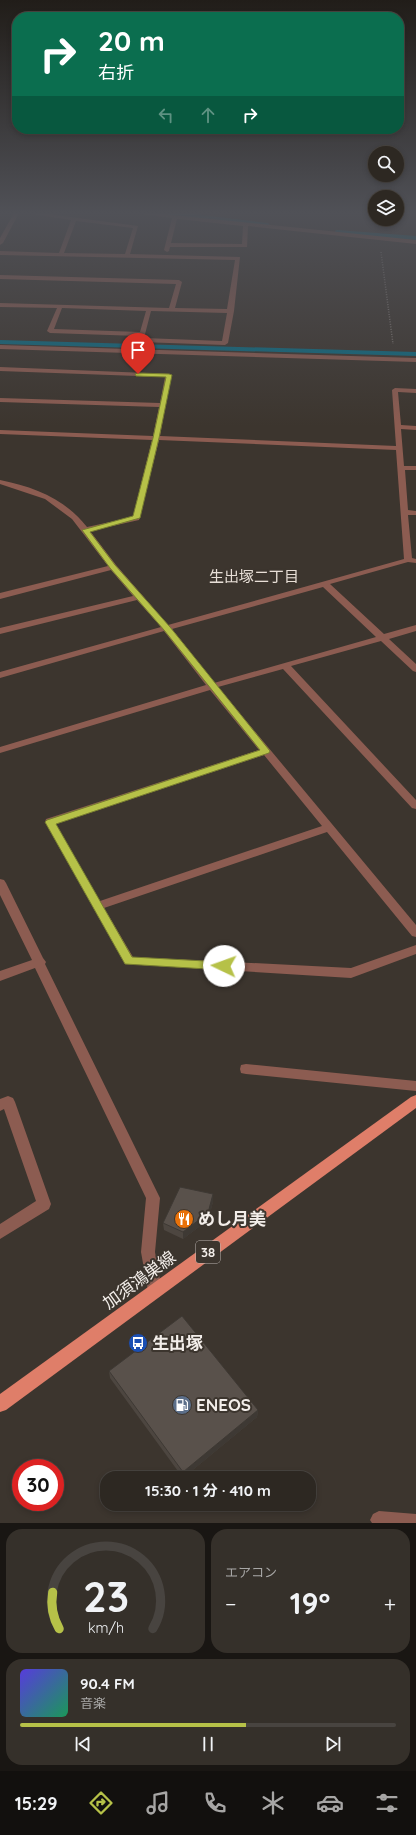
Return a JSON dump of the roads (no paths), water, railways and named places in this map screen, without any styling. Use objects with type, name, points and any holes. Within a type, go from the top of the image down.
[{"type":"main road","name":"加須鴻巣線","points":[[0,1404],[416,1100]]},
{"type":"street","points":[[172,309],[178,284]]},
{"type":"street","points":[[60,307],[50,332],[225,343],[235,284]]},
{"type":"street","points":[[0,305],[231,311]]},
{"type":"street","points":[[138,351],[149,309]]},
{"type":"street","points":[[0,347],[416,360]]},
{"type":"street","points":[[0,369],[169,375],[156,438],[136,518],[86,530]]},
{"type":"street","points":[[0,675],[412,561],[404,512],[402,468],[395,390],[416,391]]},
{"type":"street","points":[[0,400],[163,405]]},
{"type":"street","points":[[398,427],[416,428]]},
{"type":"street","points":[[0,432],[400,448]]},
{"type":"street","points":[[402,468],[416,468]]},
{"type":"street","points":[[0,482],[48,497],[75,517],[113,567],[167,629],[212,686],[416,932]]},
{"type":"street","points":[[404,512],[416,513]]},
{"type":"street","points":[[0,586],[3,595],[113,567]]},
{"type":"street","points":[[325,584],[416,669]]},
{"type":"street","points":[[0,632],[138,597]]},
{"type":"street","points":[[2,746],[416,628]]},
{"type":"street","points":[[285,665],[416,806]]},
{"type":"street","points":[[266,751],[50,822],[129,961],[350,973],[416,949]]},
{"type":"street","points":[[97,906],[329,828]]},
{"type":"street","points":[[0,883],[40,962],[153,1198],[148,1252],[154,1291]]},
{"type":"street","points":[[0,976],[40,962]]},
{"type":"street","points":[[246,1069],[416,1086]]},
{"type":"street","points":[[0,1105],[8,1102],[44,1204],[0,1232]]},
{"type":"street","points":[[380,1520],[416,1523]]},
{"type":"waterway","points":[[0,342],[416,354]]},
{"type":"place","name":"めし月美","points":[[184,1219]]},
{"type":"place","name":"生出塚","points":[[138,1343]]},
{"type":"place","name":"ENEOS","points":[[182,1405]]},
{"type":"district","name":"生出塚二丁目","points":[[254,577]]}]
